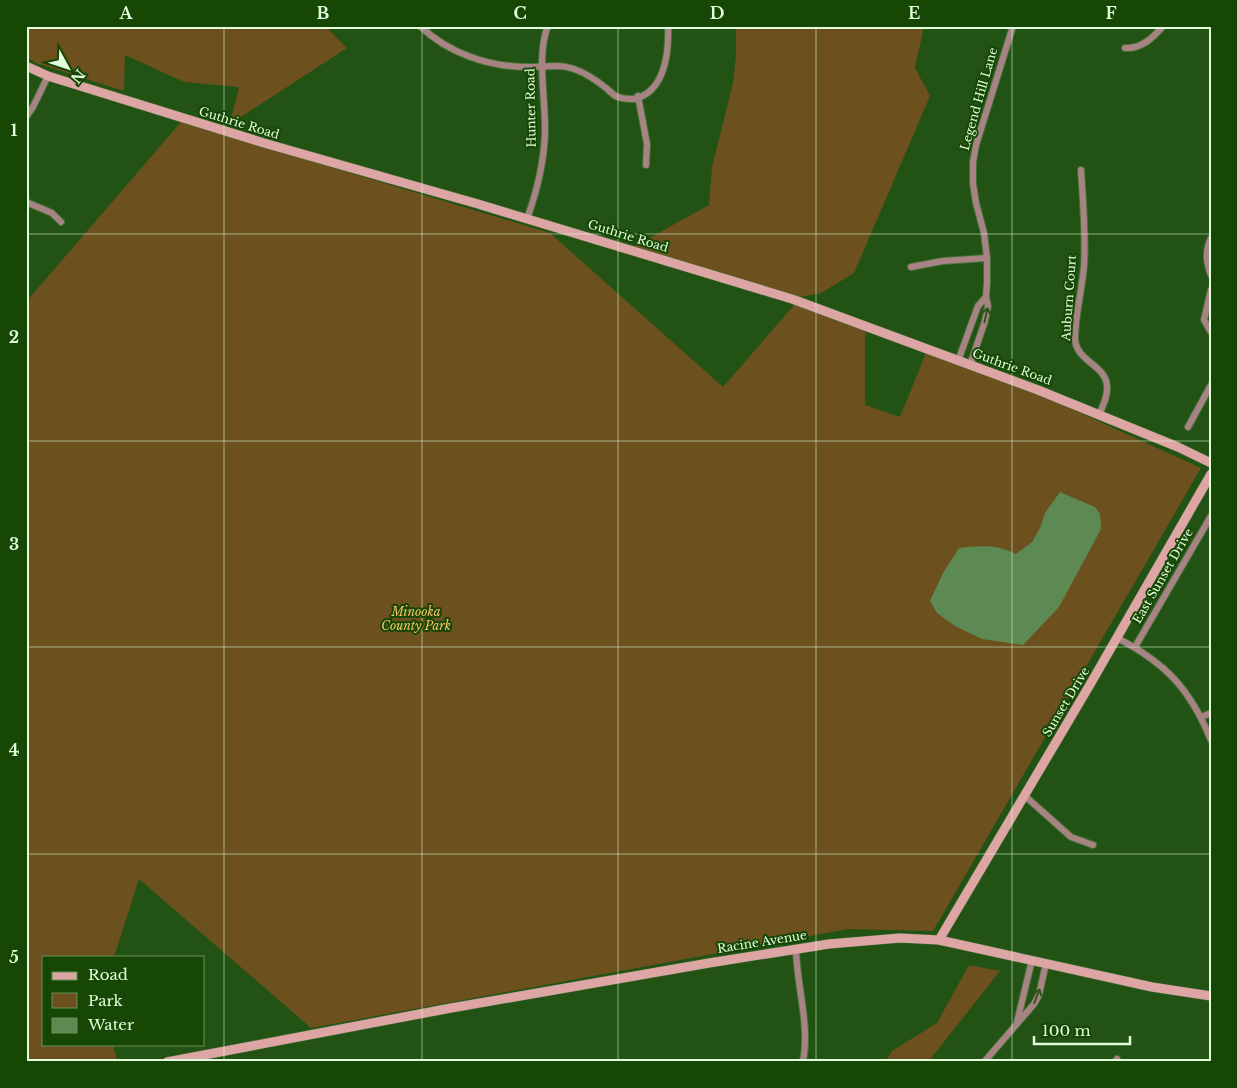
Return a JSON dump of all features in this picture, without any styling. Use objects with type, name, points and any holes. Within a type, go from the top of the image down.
[{"type":"street","points":[[420,26],[445,45],[486,62],[525,67],[554,66],[572,68],[587,75],[619,98],[633,99],[650,91],[661,77],[666,59],[668,26]]},
{"type":"street","name":"Hunter Road","points":[[528,218],[539,182],[543,160],[545,132],[542,53],[548,26]]},
{"type":"street","name":"Legend Hill Lane","points":[[970,365],[988,312],[986,297],[988,283],[987,258],[984,234],[973,184],[973,162],[976,145],[1013,26]]},
{"type":"street","points":[[1125,48],[1141,46],[1157,34],[1163,26]]},
{"type":"street","name":"Guthrie Road","points":[[26,66],[48,76],[264,144],[528,218],[818,309],[1038,390],[1211,463]]},
{"type":"street","points":[[26,117],[33,108],[48,76]]},
{"type":"street","points":[[638,96],[647,144],[646,165]]},
{"type":"street","name":"Auburn Court","points":[[1081,170],[1084,261],[1076,340],[1084,359],[1100,371],[1106,380],[1106,398],[1099,415]]},
{"type":"street","points":[[26,202],[52,213],[61,222]]},
{"type":"street","points":[[1211,238],[1206,262],[1211,275]]},
{"type":"street","points":[[911,267],[944,261],[987,258]]},
{"type":"street","points":[[1211,290],[1204,320],[1211,332]]},
{"type":"street","name":"Legend Hill Lane","points":[[958,361],[978,306],[986,297]]},
{"type":"street","points":[[970,329],[980,334]]},
{"type":"street","points":[[1188,427],[1211,385]]},
{"type":"street","name":"Sunset Drive","points":[[939,940],[1025,796],[1211,474]]},
{"type":"street","name":"East Sunset Drive","points":[[1135,647],[1211,516]]},
{"type":"street","points":[[1117,638],[1135,647],[1166,669],[1187,694],[1201,717],[1211,740]]},
{"type":"street","points":[[1201,717],[1211,713]]},
{"type":"street","points":[[1025,796],[1071,837],[1093,845]]},
{"type":"street","name":"Racine Avenue","points":[[167,1062],[659,972],[854,941],[900,938],[939,940],[1152,987],[1211,996]]},
{"type":"street","points":[[796,950],[796,970],[806,1039],[803,1062]]},
{"type":"street","points":[[1017,1023],[1032,960]]},
{"type":"street","points":[[984,1062],[1037,1000],[1046,963]]},
{"type":"green space","points":[[26,26],[325,26],[347,48],[230,124],[239,87],[184,82],[125,55],[124,91],[36,63],[26,57]]},
{"type":"green space","points":[[736,26],[924,26],[915,68],[930,96],[854,273],[821,293],[800,297],[633,247],[709,205],[712,167],[733,83],[736,55]]},
{"type":"green space","name":"Minooka County Park","points":[[181,122],[550,233],[723,387],[795,304],[865,330],[865,405],[900,417],[926,353],[1039,394],[1201,468],[933,931],[848,929],[311,1028],[139,879],[114,956],[42,956],[42,1046],[113,1046],[117,1062],[26,1062],[26,302]]},
{"type":"green space","points":[[969,965],[1000,971],[928,1062],[885,1062],[892,1051],[937,1023]]},
{"type":"water","points":[[1060,492],[1095,507],[1100,514],[1101,529],[1059,607],[1023,645],[982,639],[955,626],[937,613],[930,601],[943,573],[959,548],[988,546],[1016,554],[1032,542],[1040,528],[1045,513]]}]
